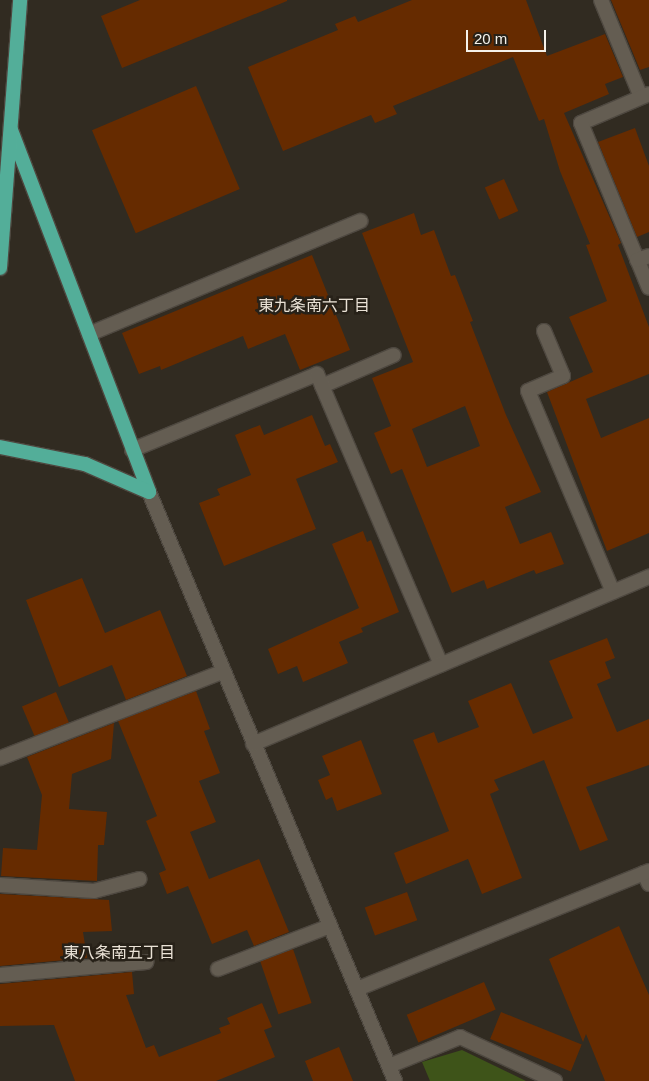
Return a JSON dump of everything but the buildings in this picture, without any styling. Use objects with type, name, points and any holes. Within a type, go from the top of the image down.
[{"type":"highway","points":[[0,268],[20,0]]},
{"type":"highway","points":[[11,130],[148,492]]},
{"type":"highway","points":[[0,447],[85,464],[148,492]]},
{"type":"street","points":[[600,0],[645,96],[581,123],[643,258],[649,288]]},
{"type":"street","points":[[89,334],[360,221]]},
{"type":"street","points":[[544,331],[562,376],[528,391],[613,592]]},
{"type":"street","points":[[322,386],[394,355]]},
{"type":"street","points":[[132,450],[317,374],[441,664]]},
{"type":"street","points":[[148,492],[395,1081]]},
{"type":"street","points":[[253,744],[649,577]]},
{"type":"street","points":[[0,758],[224,671]]},
{"type":"street","points":[[357,989],[647,876]]},
{"type":"street","points":[[0,885],[94,891],[139,879]]},
{"type":"street","points":[[218,969],[330,926]]},
{"type":"street","points":[[0,975],[146,962]]},
{"type":"street","points":[[389,1066],[460,1037],[555,1081]]},
{"type":"green space","points":[[462,1050],[526,1081],[430,1081],[422,1062]]},
{"type":"district","name":"東九条南六丁目","points":[[314,306]]},
{"type":"district","name":"東八条南五丁目","points":[[119,953]]}]
